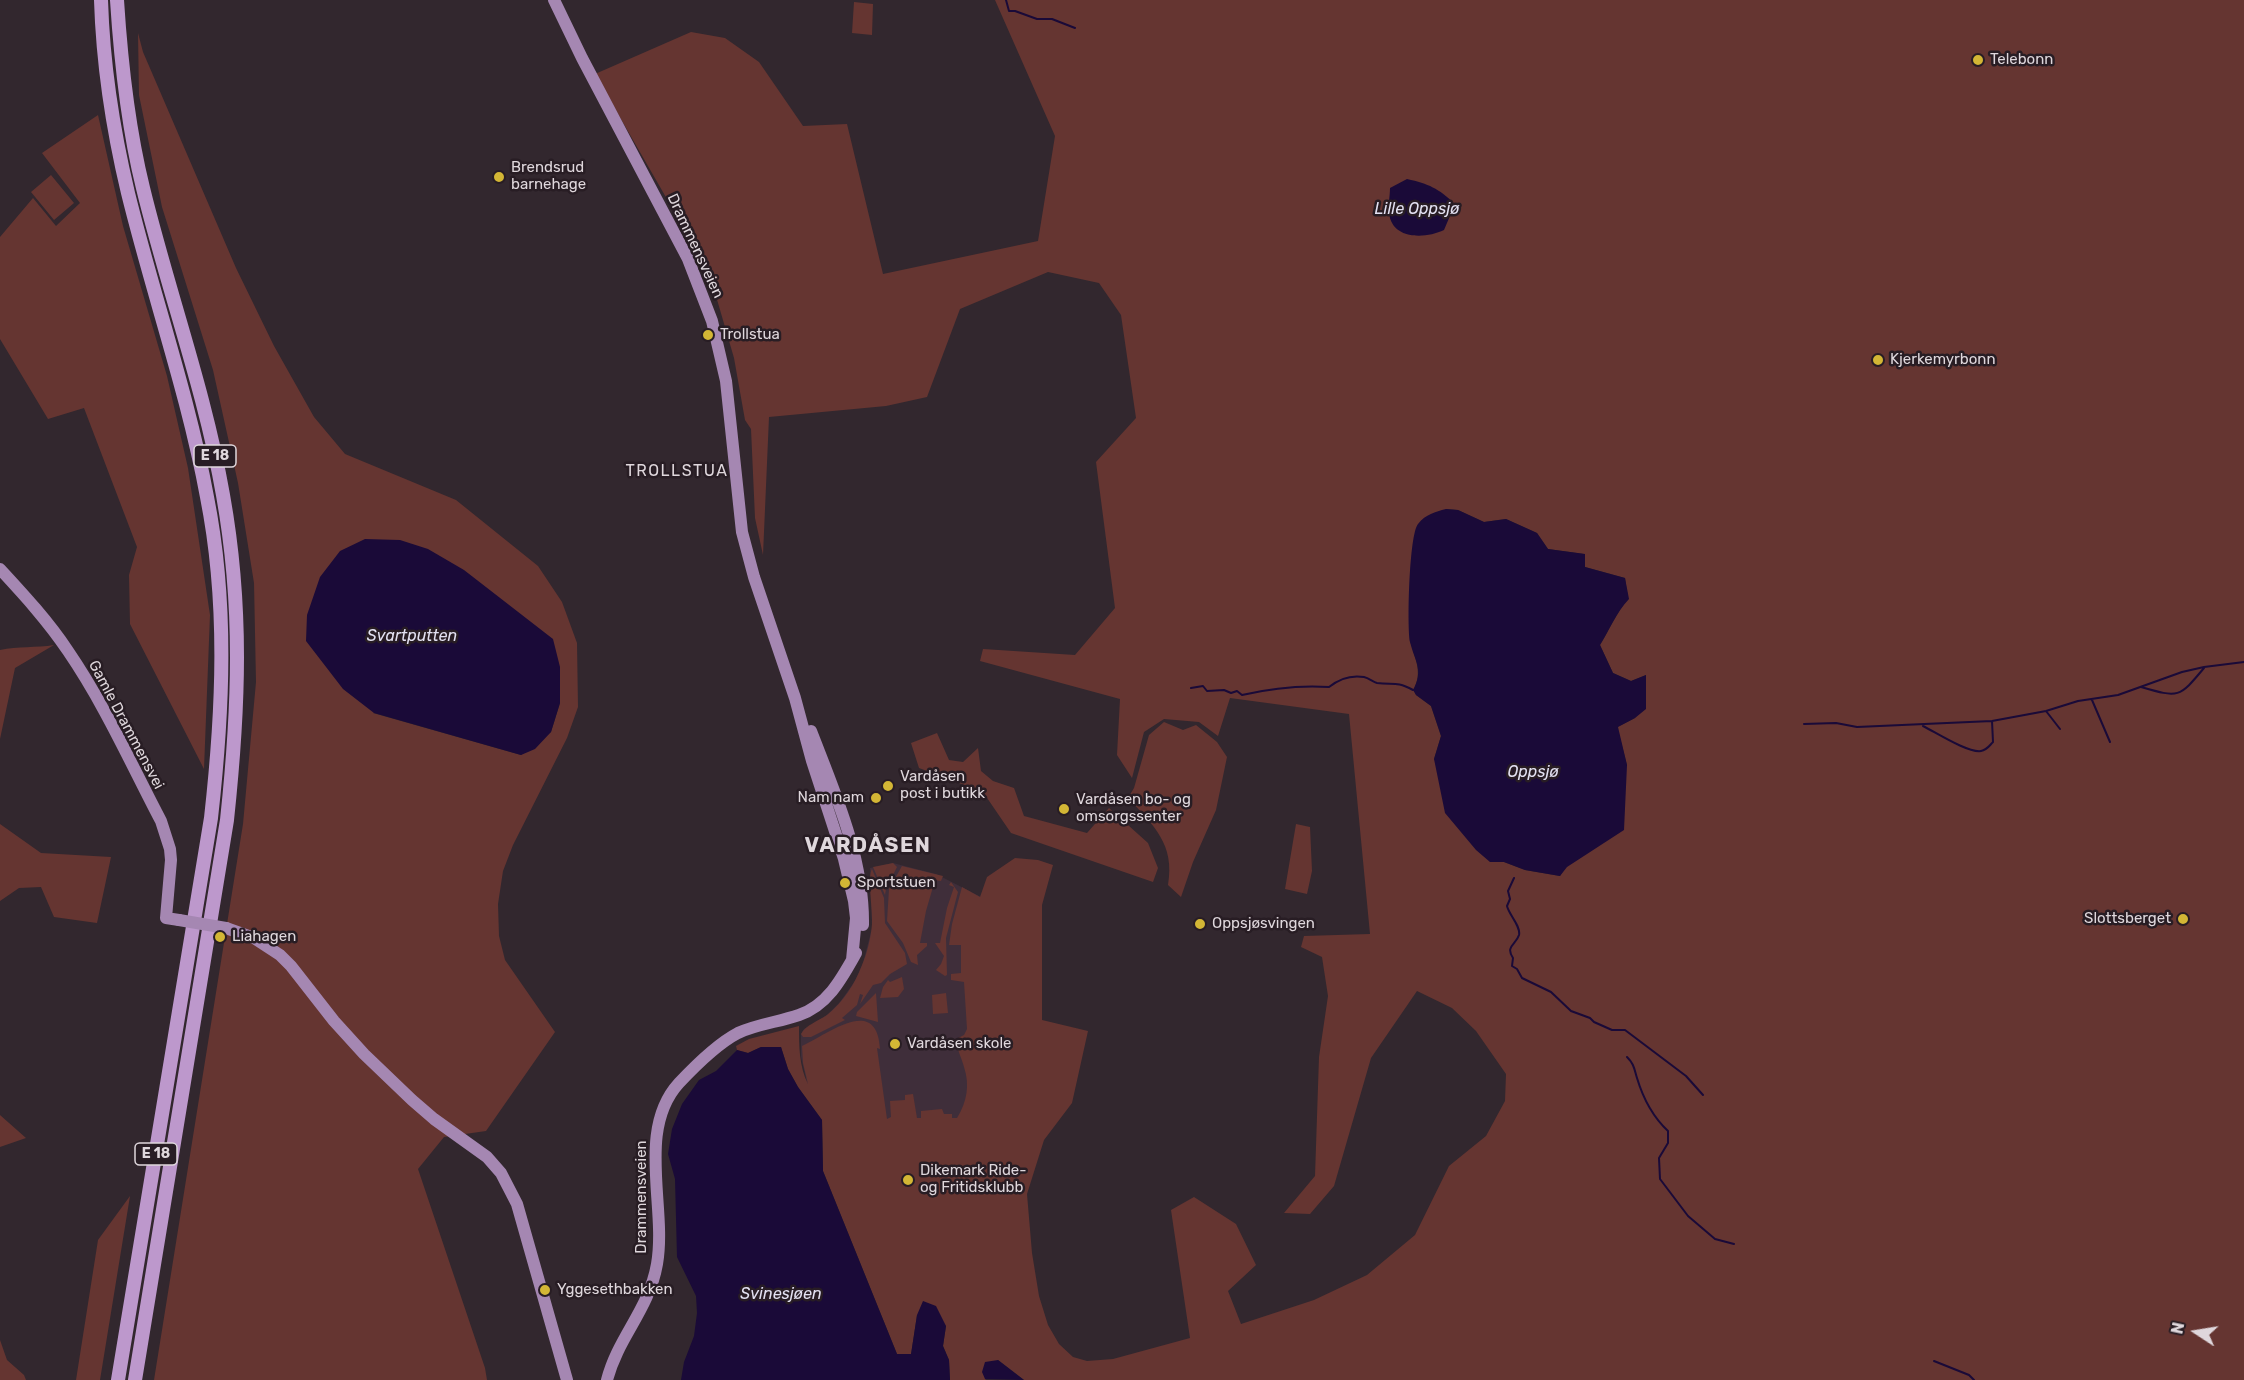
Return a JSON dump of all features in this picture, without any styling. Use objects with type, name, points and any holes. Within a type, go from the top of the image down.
[{"type":"highway","name":"E 18","points":[[101,0],[107,82],[126,182],[182,389],[208,497],[221,612],[223,671],[220,739],[211,818],[118,1380]]},
{"type":"highway","name":"E 18","points":[[117,0],[132,138],[157,242],[212,440],[223,495],[237,611],[236,740],[227,820],[135,1380]]},
{"type":"main road","name":"Drammensveien","points":[[554,0],[688,259],[705,298],[718,340],[726,381],[742,532],[753,577],[795,698],[800,722],[850,881],[856,918],[852,960],[842,980],[816,1006],[799,1015],[736,1034],[687,1075],[670,1095],[661,1114],[656,1136],[660,1219],[657,1267],[646,1302],[618,1350],[607,1380]]},
{"type":"main road","name":"Gamle Drammensvei","points":[[0,569],[41,614],[78,666],[111,722],[161,822],[170,849],[171,860],[166,918],[226,928],[254,938],[280,955],[364,1054],[412,1100],[434,1119],[487,1157],[501,1173],[517,1204],[567,1380]]},
{"type":"shaded area","points":[[995,0],[2244,0],[2244,1380],[1024,1380],[998,1360],[986,1380],[950,1380],[949,1360],[943,1346],[946,1326],[917,1315],[911,1355],[897,1354],[823,1171],[822,1120],[798,1087],[788,1069],[781,1047],[761,1047],[748,1053],[737,1050],[736,1046],[749,1039],[799,1026],[801,1063],[808,1084],[802,1046],[837,1027],[861,1021],[870,1024],[877,1033],[887,1119],[891,1117],[890,1101],[905,1100],[905,1095],[913,1094],[917,1118],[921,1118],[921,1111],[942,1109],[944,1114],[952,1114],[952,1118],[957,1118],[965,1100],[967,1087],[966,1074],[957,1044],[962,1042],[958,1038],[964,1035],[967,1029],[964,982],[951,980],[951,974],[961,973],[961,945],[949,945],[952,924],[962,887],[980,897],[987,877],[1015,858],[1038,860],[1053,865],[1042,905],[1042,1020],[1088,1031],[1072,1103],[1044,1140],[1027,1194],[1032,1253],[1039,1296],[1048,1325],[1059,1344],[1073,1357],[1087,1361],[1113,1359],[1190,1338],[1171,1210],[1194,1197],[1236,1224],[1256,1265],[1228,1291],[1241,1324],[1314,1300],[1367,1275],[1415,1235],[1449,1166],[1486,1136],[1505,1101],[1506,1074],[1476,1031],[1452,1008],[1417,991],[1371,1058],[1334,1186],[1310,1214],[1284,1213],[1315,1176],[1319,1057],[1328,996],[1322,957],[1301,947],[1304,936],[1370,934],[1349,714],[1230,698],[1218,736],[1199,722],[1164,719],[1144,732],[1132,778],[1117,755],[1120,699],[980,661],[983,649],[1075,655],[1115,608],[1096,462],[1136,418],[1121,315],[1099,283],[1048,272],[960,309],[927,397],[886,406],[769,417],[763,555],[755,518],[751,429],[745,420],[734,358],[709,272],[595,74],[691,32],[725,38],[759,62],[803,126],[847,124],[883,274],[1038,241],[1055,136]],"holes":[[[1446,509],[1458,510],[1484,522],[1506,519],[1537,533],[1548,549],[1584,554],[1585,567],[1625,578],[1628,599],[1600,645],[1613,673],[1631,681],[1646,675],[1635,718],[1617,727],[1627,765],[1560,876],[1525,870],[1504,862],[1434,759],[1441,736],[1431,706],[1416,695],[1414,690],[1418,672],[1410,641]]]},
{"type":"shaded area","points":[[854,2],[873,4],[872,35],[852,33]]},
{"type":"shaded area","points":[[138,33],[143,52],[236,268],[274,346],[314,417],[345,454],[456,500],[538,566],[562,602],[577,643],[578,707],[567,738],[513,845],[503,871],[498,904],[499,936],[505,960],[555,1032],[486,1131],[444,1137],[418,1169],[485,1368],[487,1380],[154,1380],[243,824],[256,682],[254,583],[238,483],[213,370],[162,207],[139,95]],"holes":[[[560,667],[560,703],[551,732],[521,755],[373,713]]]},
{"type":"shaded area","points":[[98,115],[123,226],[167,376],[188,468],[210,615],[204,769],[130,624],[129,575],[137,547],[84,408],[48,419],[0,339],[0,237],[33,198],[56,226],[80,203],[42,153]]},
{"type":"shaded area","points":[[51,175],[74,203],[54,220],[31,192]]},
{"type":"shaded area","points":[[54,645],[15,668],[0,739],[0,650]]},
{"type":"shaded area","points":[[1164,722],[1183,730],[1196,725],[1217,742],[1227,757],[1216,810],[1193,862],[1181,897],[1168,885],[1168,858],[1160,837],[1128,798],[1134,788],[1149,735]]},
{"type":"shaded area","points":[[937,733],[949,760],[963,762],[978,748],[981,771],[993,781],[1014,788],[1024,816],[1087,833],[1109,808],[1148,843],[1158,868],[1153,882],[1011,833],[983,792],[919,768],[911,743]]},
{"type":"shaded area","points":[[0,824],[41,853],[111,857],[97,923],[54,917],[41,887],[19,888],[0,901]]},
{"type":"shaded area","points":[[1296,824],[1310,827],[1312,871],[1307,894],[1285,889]]},
{"type":"shaded area","points":[[893,863],[936,874],[991,904],[976,1117],[829,1127],[808,1087],[801,1057],[801,1034],[804,1029],[827,1015],[855,981],[863,963],[872,928],[870,868]]},
{"type":"shaded area","points":[[893,863],[897,867],[885,895],[873,867]]},
{"type":"shaded area","points":[[902,866],[943,876],[941,881],[935,880],[926,911],[920,943],[927,943],[927,946],[917,955],[918,965],[911,962],[903,943],[887,921],[889,889]]},
{"type":"shaded area","points":[[872,869],[884,898],[885,923],[905,953],[907,964],[890,974],[881,983],[873,985],[860,1004],[863,995],[860,994],[857,1005],[842,1018],[845,1020],[811,1037],[803,1037],[801,1034],[806,1028],[827,1015],[838,1004],[852,986],[859,972],[867,951],[871,929],[870,879]]},
{"type":"shaded area","points":[[951,882],[958,892],[946,938],[947,975],[945,976],[936,970],[944,956],[935,943],[940,943],[954,887],[949,885]]},
{"type":"shaded area","points":[[902,977],[904,989],[898,997],[880,998],[888,980],[890,982]]},
{"type":"shaded area","points":[[876,993],[878,1022],[856,1016],[857,1012]]},
{"type":"shaded area","points":[[946,993],[948,1013],[933,1014],[932,995]]},
{"type":"shaded area","points":[[0,1115],[26,1138],[0,1147]]},
{"type":"shaded area","points":[[130,1196],[100,1380],[76,1380],[98,1240]]},
{"type":"shaded area","points":[[0,1340],[7,1360],[24,1375],[26,1380],[0,1380]]},
{"type":"water","name":"Lille Oppsjø","points":[[1407,179],[1433,187],[1455,204],[1444,230],[1428,235],[1410,235],[1403,233],[1391,222],[1390,188]]},
{"type":"water","name":"Oppsjø","points":[[1446,509],[1458,510],[1484,522],[1506,519],[1537,533],[1548,549],[1585,554],[1585,567],[1625,578],[1629,599],[1600,645],[1613,673],[1631,681],[1646,675],[1646,709],[1618,727],[1627,765],[1624,830],[1567,867],[1560,876],[1525,870],[1504,862],[1490,862],[1476,850],[1445,813],[1434,759],[1441,736],[1431,706],[1413,690],[1418,671],[1410,642],[1409,618],[1411,562],[1415,532],[1418,524],[1424,518]]},
{"type":"water","name":"Svartputten","points":[[365,539],[400,540],[428,549],[464,570],[553,639],[560,667],[560,703],[551,732],[535,749],[521,755],[374,713],[343,689],[306,641],[307,615],[320,577],[340,551]]},
{"type":"water","name":"Svinesjøen","points":[[761,1047],[781,1047],[788,1069],[798,1087],[822,1120],[823,1171],[897,1354],[911,1354],[917,1315],[923,1301],[936,1306],[946,1326],[943,1346],[949,1360],[950,1380],[681,1380],[684,1362],[694,1336],[697,1313],[696,1296],[677,1257],[675,1179],[668,1154],[672,1129],[682,1104],[699,1080],[716,1071],[737,1050],[748,1053]]},
{"type":"water","points":[[998,1360],[1024,1380],[985,1379],[982,1372],[985,1362]]},
{"type":"waterway","points":[[1006,0],[1009,11],[1037,19],[1052,19],[1075,28]]},
{"type":"waterway","points":[[1804,724],[1836,723],[1857,727],[1992,721],[2046,711],[2078,701],[2118,695],[2182,672],[2244,662]]},
{"type":"waterway","points":[[2141,687],[2163,693],[2177,693],[2189,685],[2204,668]]},
{"type":"waterway","points":[[1191,688],[1203,686],[1207,691],[1224,690],[1231,693],[1237,691],[1242,695],[1307,686],[1329,687],[1346,678],[1359,677],[1377,683],[1399,684],[1413,690]]},
{"type":"waterway","points":[[2092,700],[2110,742]]},
{"type":"waterway","points":[[2046,711],[2060,729]]},
{"type":"waterway","points":[[1923,726],[1961,746],[1981,751],[1993,742],[1992,721]]},
{"type":"waterway","points":[[1514,878],[1508,891],[1510,899],[1507,906],[1519,935],[1510,951],[1513,958],[1512,966],[1517,969],[1522,978],[1551,992],[1571,1011],[1612,1030],[1625,1030],[1686,1076],[1703,1095]]},
{"type":"waterway","points":[[1627,1057],[1634,1066],[1649,1107],[1668,1131],[1668,1143],[1659,1158],[1660,1179],[1688,1216],[1715,1239],[1734,1244]]},
{"type":"waterway","points":[[1934,1361],[1969,1375],[1974,1380]]},
{"type":"place","name":"Telebonn","points":[[1978,60]]},
{"type":"place","name":"Brendsrud barnehage","points":[[499,177]]},
{"type":"place","name":"Trollstua","points":[[708,335]]},
{"type":"place","name":"Kjerkemyrbonn","points":[[1878,360]]},
{"type":"place","name":"Vardåsen post i butikk","points":[[888,786]]},
{"type":"place","name":"Nam nam","points":[[876,798]]},
{"type":"place","name":"Vardåsen bo- og omsorgssenter","points":[[1064,809]]},
{"type":"place","name":"Sportstuen","points":[[845,883]]},
{"type":"place","name":"Slottsberget","points":[[2183,919]]},
{"type":"place","name":"Oppsjøsvingen","points":[[1200,924]]},
{"type":"place","name":"Liahagen","points":[[220,937]]},
{"type":"place","name":"Vardåsen skole","points":[[895,1044]]},
{"type":"place","name":"Dikemark Ride- og Fritidsklubb","points":[[908,1180]]},
{"type":"place","name":"Yggesethbakken","points":[[545,1290]]},
{"type":"district","name":"TROLLSTUA","points":[[677,471]]},
{"type":"district","name":"VARDÅSEN","points":[[868,846]]}]
